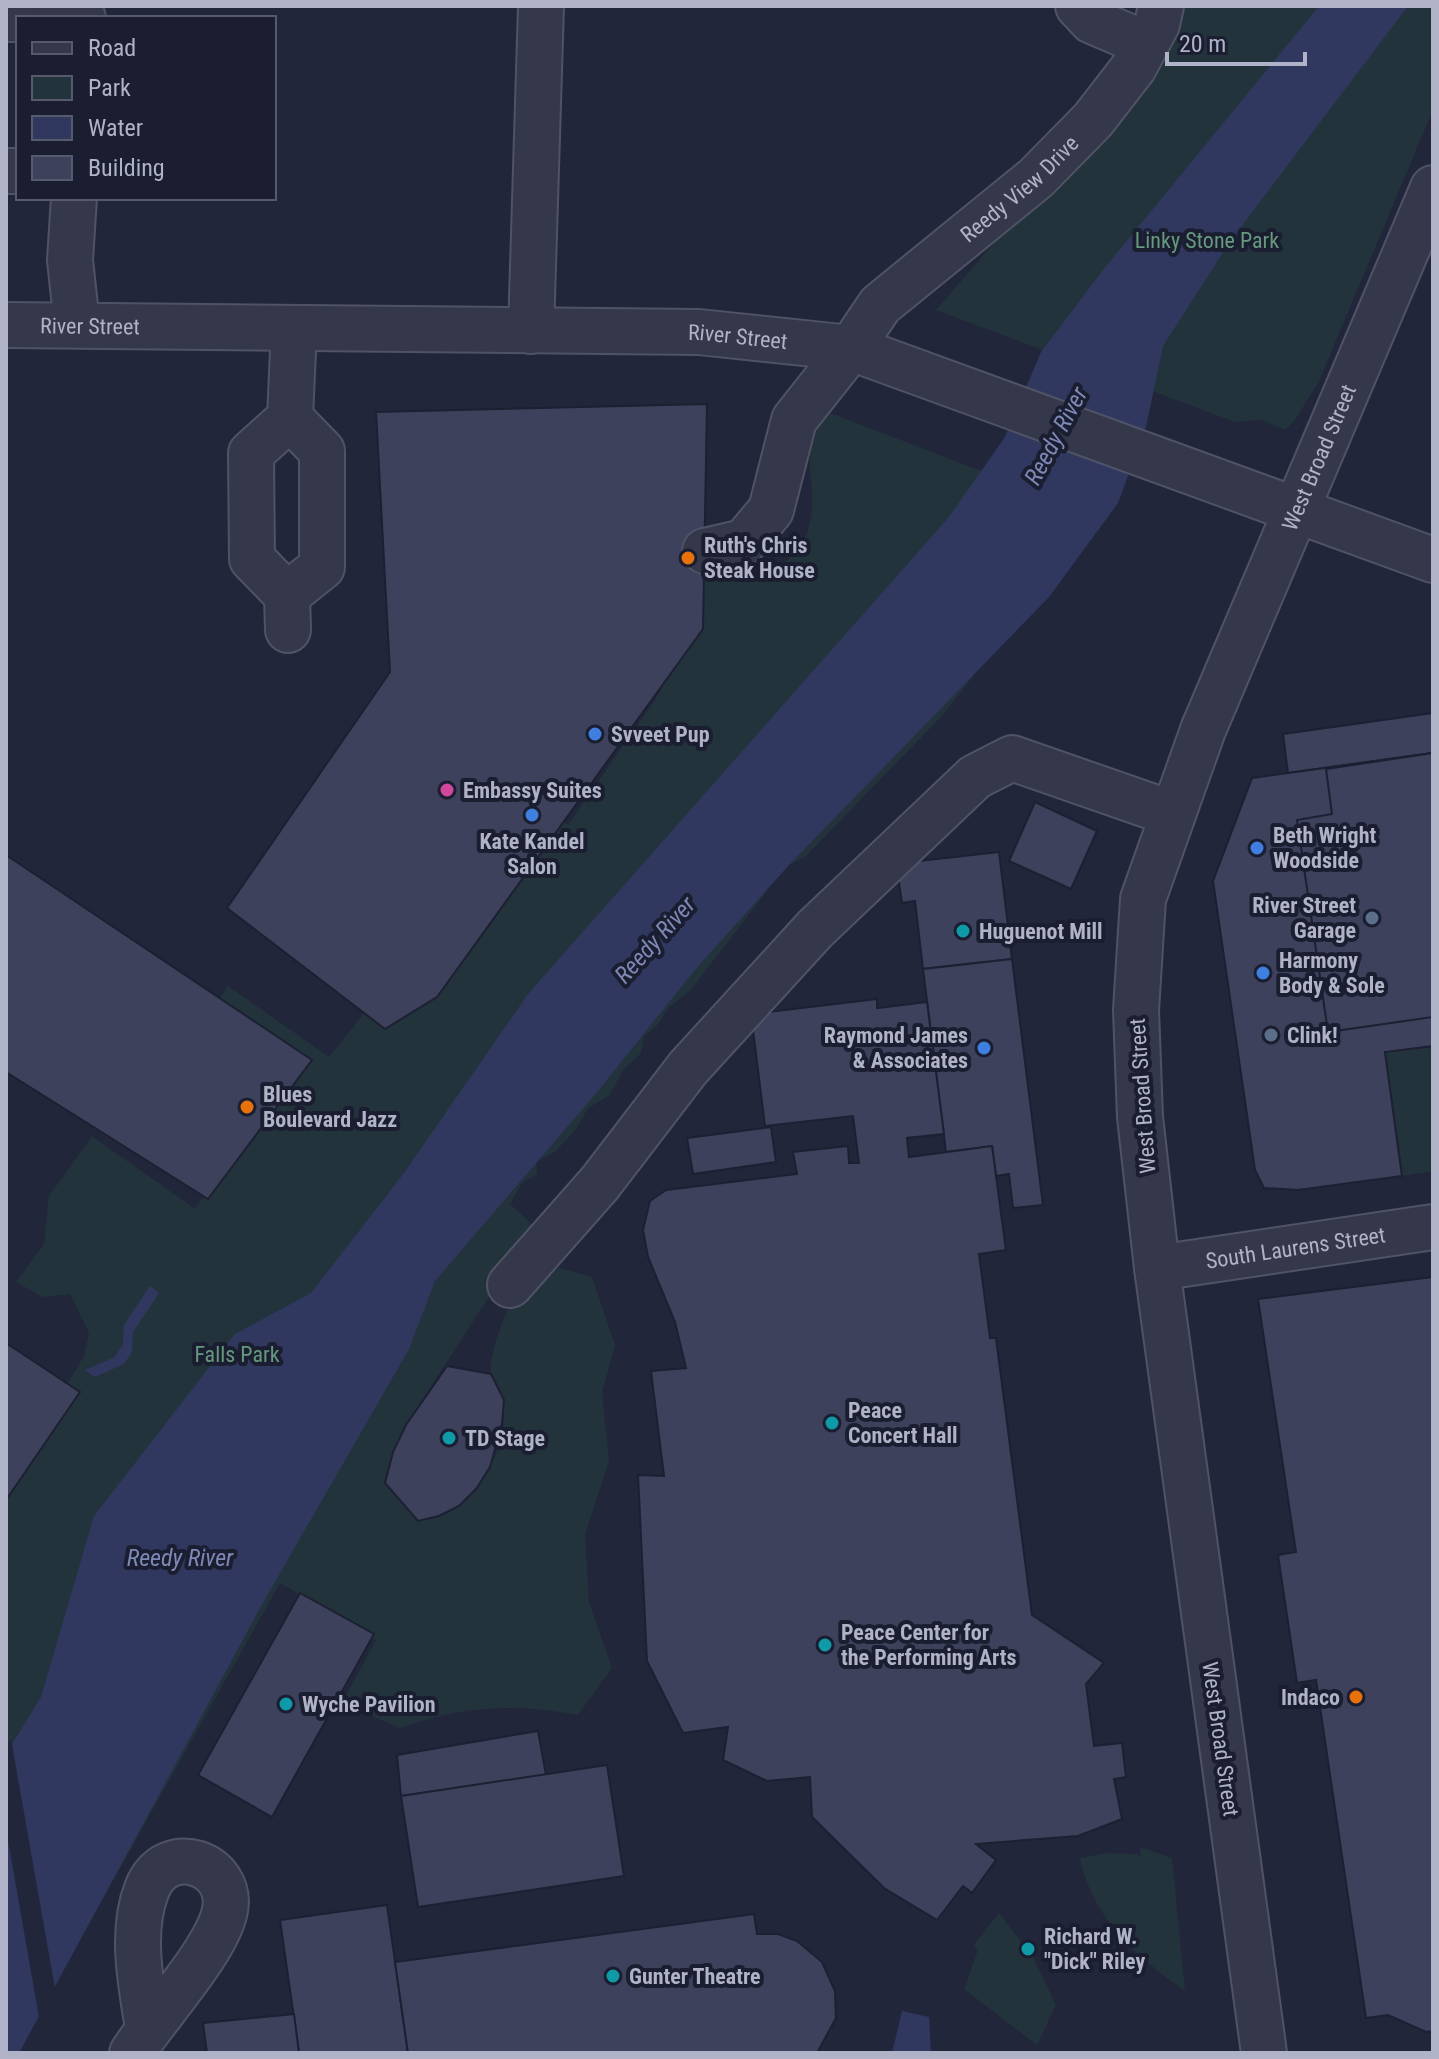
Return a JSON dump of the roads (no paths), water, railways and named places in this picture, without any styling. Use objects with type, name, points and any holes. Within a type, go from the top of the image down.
[{"type":"street","points":[[531,331],[541,6]]},
{"type":"street","points":[[1078,6],[1092,21],[1153,25]]},
{"type":"street","name":"Reedy View Drive","points":[[705,551],[744,542],[771,510],[794,420],[851,348],[880,305],[1036,178],[1093,120],[1134,67],[1153,25]]},
{"type":"street","name":"West Broad Street","points":[[1264,2053],[1157,1268],[1140,1117],[1136,1010],[1143,899],[1203,730],[1433,188]]},
{"type":"street","points":[[74,200],[70,260],[77,325]]},
{"type":"street","name":"River Street","points":[[6,325],[699,332],[851,348],[1433,560]]},
{"type":"street","points":[[290,418],[322,451],[322,567],[288,612],[252,559],[251,453],[290,418],[294,328]]},
{"type":"street","points":[[510,1285],[600,1183],[688,1068],[815,929],[975,777],[1012,758],[1173,814]]},
{"type":"street","name":"South Laurens Street","points":[[1157,1268],[1433,1227]]},
{"type":"water","name":"Reedy River","points":[[1319,6],[1408,6],[1231,240],[1163,346],[1146,427],[1118,503],[1049,597],[789,865],[694,971],[598,1091],[435,1281],[409,1349],[260,1608],[19,2053],[6,2053],[6,1754],[41,1697],[94,1516],[235,1334],[311,1293],[404,1173],[528,994],[949,517],[1005,437],[1041,352],[1103,270]]},
{"type":"water","points":[[150,1286],[159,1293],[133,1332],[132,1352],[124,1364],[95,1377],[85,1370],[115,1357],[123,1344],[124,1325]]},
{"type":"water","points":[[902,2011],[929,2017],[931,2053],[892,2053]]},
{"type":"place","name":"Ruth's Chris Steak House","points":[[688,558]]},
{"type":"place","name":"Svveet Pup","points":[[595,734]]},
{"type":"place","name":"Embassy Suites","points":[[447,790]]},
{"type":"place","name":"Kate Kandel Salon","points":[[532,815]]},
{"type":"place","name":"Beth Wright Woodside","points":[[1257,848]]},
{"type":"place","name":"River Street Garage","points":[[1372,918]]},
{"type":"place","name":"Huguenot Mill","points":[[963,931]]},
{"type":"place","name":"Harmony Body & Sole","points":[[1263,973]]},
{"type":"place","name":"Clink!","points":[[1271,1035]]},
{"type":"place","name":"Raymond James & Associates","points":[[984,1048]]},
{"type":"place","name":"Blues Boulevard Jazz","points":[[247,1107]]},
{"type":"place","name":"Peace Concert Hall","points":[[832,1423]]},
{"type":"place","name":"TD Stage","points":[[449,1438]]},
{"type":"place","name":"Peace Center for the Performing Arts","points":[[825,1645]]},
{"type":"place","name":"Indaco","points":[[1356,1697]]},
{"type":"place","name":"Wyche Pavilion","points":[[286,1704]]},
{"type":"place","name":"Richard W. \"Dick\" Riley","points":[[1028,1949]]},
{"type":"place","name":"Gunter Theatre","points":[[613,1976]]},
{"type":"park label","name":"Linky Stone Park","points":[[1207,240]]},
{"type":"park label","name":"Falls Park","points":[[237,1354]]}]
